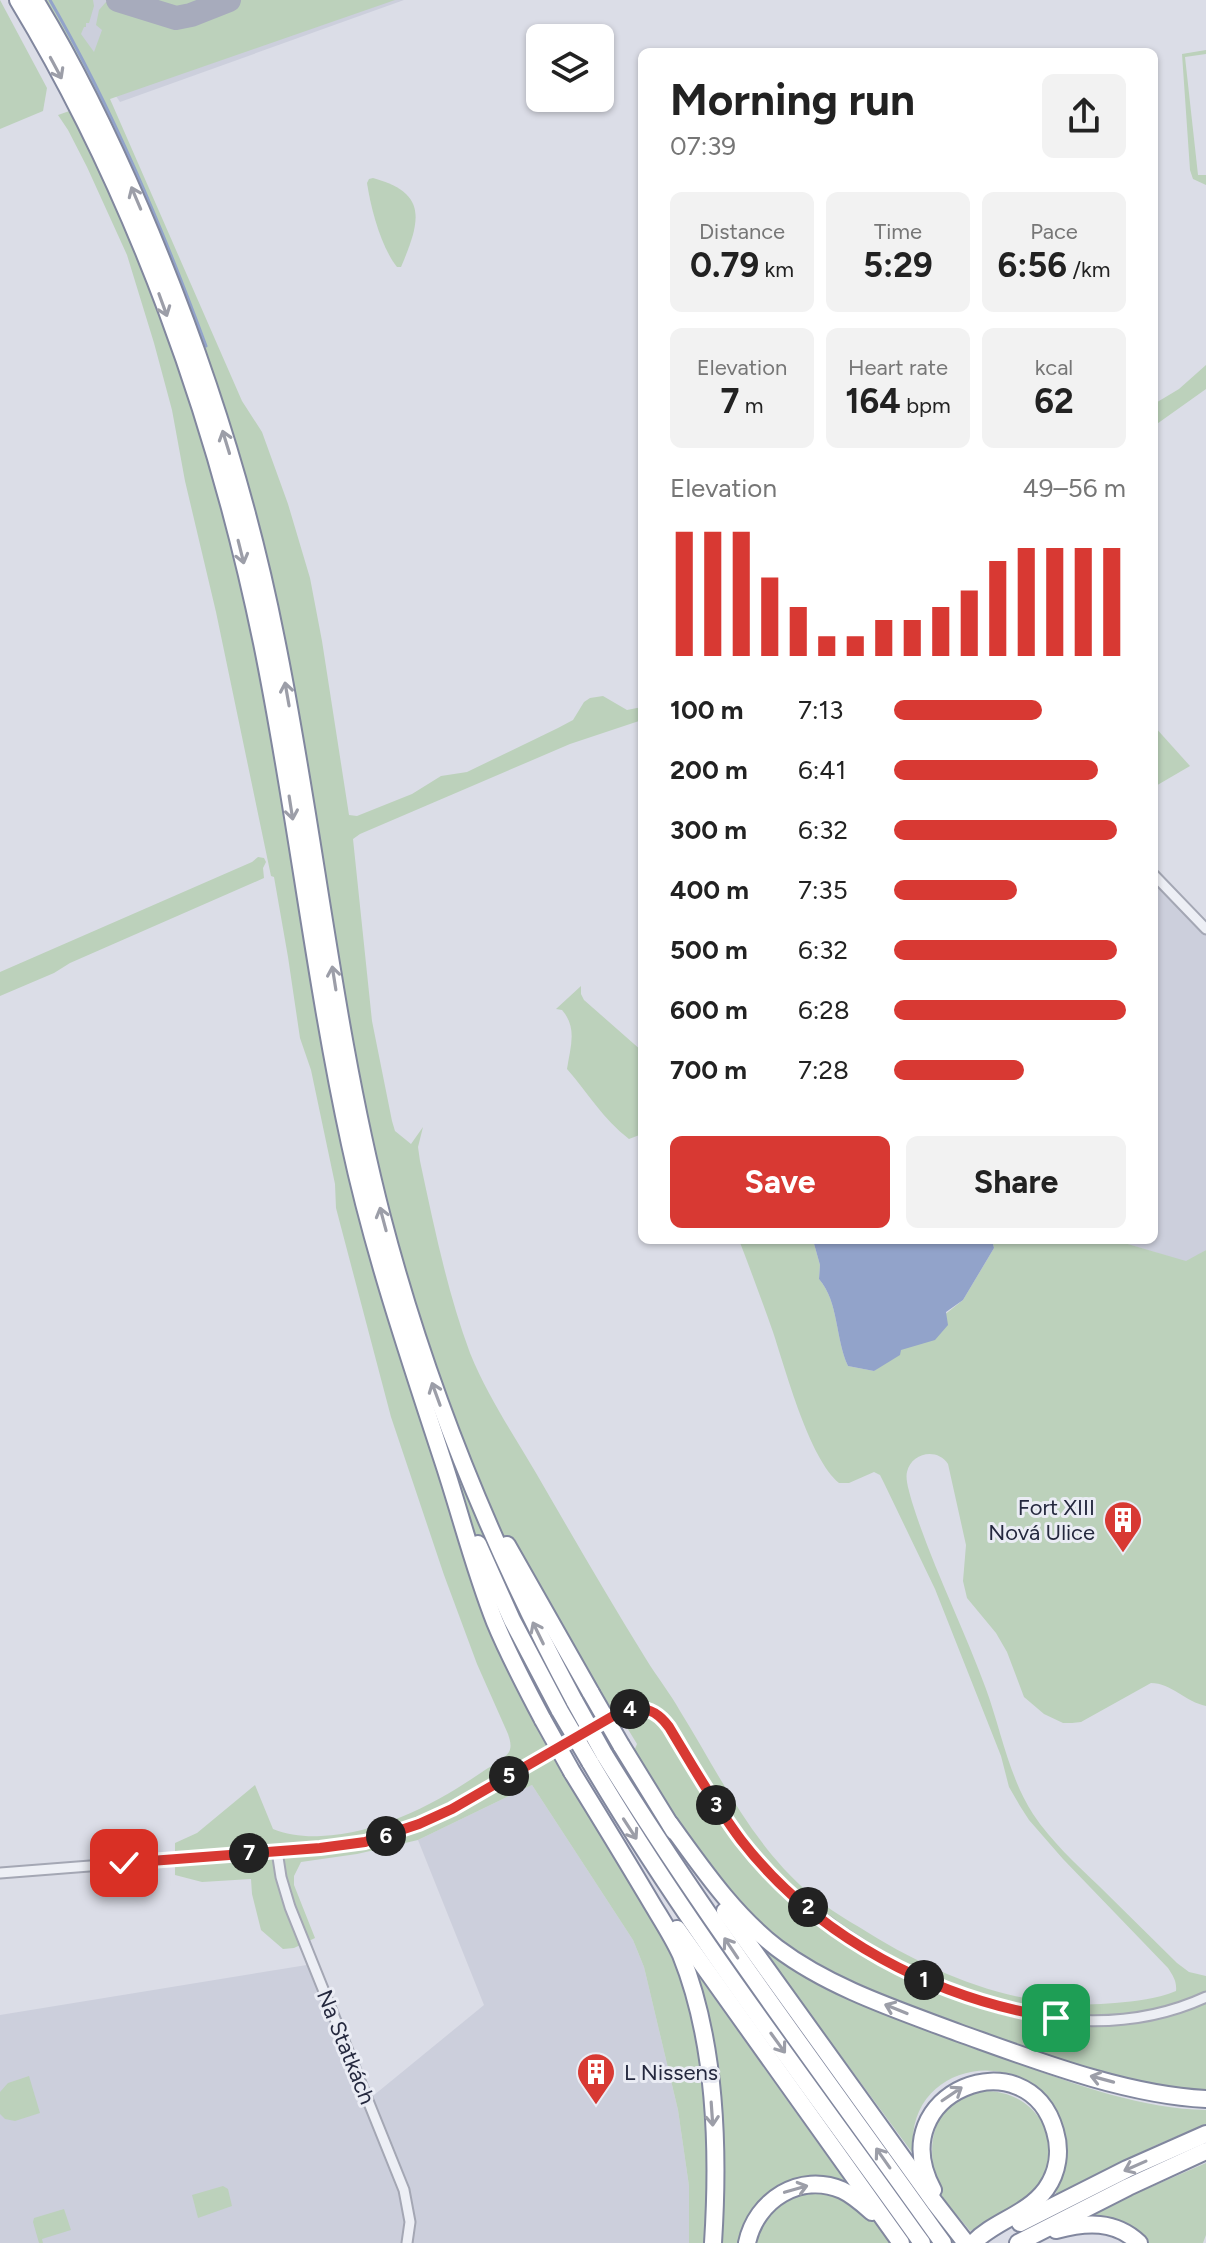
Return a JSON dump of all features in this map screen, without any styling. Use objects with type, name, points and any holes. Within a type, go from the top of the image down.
[{"type":"highway","points":[[18,0],[72,98],[143,249],[215,453],[262,642],[322,998],[353,1157],[382,1272],[496,1624],[543,1720],[680,1955],[700,2017],[713,2127],[713,2243]]},
{"type":"highway","points":[[35,0],[110,142],[165,266],[212,394],[245,506],[277,641],[344,1040],[381,1214],[412,1322],[464,1470],[567,1706]]},
{"type":"highway","points":[[442,1457],[512,1620],[597,1758],[760,1990],[862,2128],[922,2229]]},
{"type":"highway","points":[[464,1470],[621,1745],[710,1889],[752,1950],[922,2229]]},
{"type":"highway","points":[[670,1824],[715,1886],[746,1921],[786,1954],[817,1973],[924,2020],[1044,2062],[1173,2097],[1206,2099]]},
{"type":"highway","points":[[627,1860],[922,2229],[966,2240],[1029,2206],[1046,2189],[1054,2173],[1058,2145],[1054,2127],[1042,2105],[1026,2092],[1004,2083],[977,2083],[953,2092],[933,2111],[924,2133],[923,2157],[928,2180],[922,2229]]},
{"type":"highway","points":[[984,2243],[1096,2184],[1206,2134]]},
{"type":"highway","points":[[1018,2243],[1114,2193],[1206,2151]]},
{"type":"highway","points":[[747,2243],[758,2215],[770,2201],[792,2189],[818,2185],[844,2191],[922,2229],[943,2243]]},
{"type":"highway","points":[[1025,2243],[1080,2224],[1121,2230],[1139,2243]]},
{"type":"street","points":[[1158,879],[1206,929]]},
{"type":"street","points":[[0,1873],[277,1851],[352,1844],[379,1838],[452,1809],[620,1712],[648,1709],[662,1718],[718,1808],[772,1875],[836,1930],[883,1959],[955,1993],[1010,2010],[1056,2018],[1134,2018],[1184,2006],[1206,1997]]},
{"type":"street","name":"Na Statkách","points":[[277,1851],[290,1907],[404,2190],[410,2222],[407,2243]]},
{"type":"shaded area","points":[[51,0],[404,0],[120,102]]},
{"type":"shaded area","points":[[1158,882],[1206,934],[1206,1250],[1187,1262],[1127,1244],[1158,1244]]},
{"type":"shaded area","points":[[532,1785],[633,1940],[644,1967],[678,2110],[689,2186],[689,2243],[0,2243],[0,2015],[313,1964],[368,2100],[484,2005],[418,1840]]},
{"type":"green space","points":[[0,0],[47,88],[43,111],[0,129]]},
{"type":"green space","points":[[44,0],[93,0],[89,23],[86,23],[81,34],[94,52],[102,30],[96,25],[99,10],[106,2],[115,4],[117,1],[121,6],[185,21],[237,0],[395,0],[110,99],[242,401],[262,432],[288,504],[310,578],[349,815],[357,816],[412,794],[441,776],[467,772],[558,728],[573,720],[590,698],[603,696],[627,710],[638,708],[638,721],[570,744],[353,839],[372,1021],[392,1121],[395,1131],[411,1144],[423,1127],[418,1147],[420,1161],[442,1258],[462,1330],[484,1384],[618,1613],[753,1830],[788,1873],[833,1911],[919,1961],[981,1987],[1047,2002],[1081,2004],[1146,1999],[1176,1991],[1168,1968],[1063,1859],[1020,1806],[1009,1787],[1001,1756],[935,1589],[880,1475],[874,1472],[849,1483],[839,1483],[828,1471],[808,1435],[740,1244],[814,1244],[820,1265],[819,1279],[834,1309],[848,1366],[874,1371],[963,1300],[994,1248],[993,1244],[1128,1244],[1186,1261],[1206,1250],[1206,1706],[1165,1686],[1151,1683],[1081,1722],[1063,1723],[1044,1714],[1024,1697],[1007,1652],[996,1633],[967,1598],[963,1581],[966,1545],[948,1464],[938,1455],[925,1454],[914,1460],[907,1475],[920,1526],[986,1689],[1018,1785],[1033,1814],[1064,1852],[1177,1963],[1189,1972],[1206,1976],[1206,2094],[1131,2081],[1042,2056],[881,1997],[799,1958],[741,1910],[676,1823],[634,1751],[637,1744],[623,1721],[555,1757],[675,1958],[695,2025],[704,2092],[706,2243],[689,2243],[689,2186],[678,2110],[644,1967],[633,1940],[532,1785],[418,1840],[357,1854],[301,1862],[294,1876],[294,1885],[315,1938],[294,1948],[283,1949],[261,1930],[251,1879],[202,1882],[175,1875],[175,1843],[197,1833],[255,1785],[273,1829],[303,1836],[344,1834],[387,1822],[428,1805],[501,1760],[509,1752],[510,1743],[444,1575],[391,1417],[336,1208],[335,1184],[311,1070],[300,1038],[274,877],[271,876],[172,410],[154,343],[127,255],[87,167],[58,115],[98,101]]},
{"type":"green space","points":[[142,0],[213,0],[194,8],[170,10]]},
{"type":"green space","points":[[1206,50],[1206,54],[1185,57],[1198,175],[1206,175],[1206,185],[1193,179],[1190,170],[1182,54]]},
{"type":"green space","points":[[373,178],[404,192],[415,211],[413,236],[401,267],[397,267],[391,259],[378,227],[367,183]]},
{"type":"green space","points":[[1206,365],[1206,389],[1158,423],[1158,402],[1179,389]]},
{"type":"green space","points":[[1158,730],[1190,766],[1158,785]]},
{"type":"green space","points":[[258,857],[266,862],[264,878],[0,996],[0,972]]},
{"type":"green space","points":[[581,986],[584,1000],[638,1047],[638,1136],[629,1139],[620,1131],[567,1069],[571,1046],[570,1024],[562,1010],[556,1009]]},
{"type":"green space","points":[[760,1946],[809,1978],[888,2014],[1086,2087],[1147,2103],[1206,2110],[1206,2124],[1154,2146],[1055,2196],[1063,2166],[1057,2123],[1040,2093],[1014,2076],[984,2070],[955,2077],[931,2093],[916,2120],[914,2155]]},
{"type":"green space","points":[[697,1974],[847,2184],[810,2177],[778,2186],[764,2195],[753,2208],[744,2224],[739,2243],[720,2243],[708,2023]]},
{"type":"green space","points":[[29,2076],[40,2113],[15,2121],[5,2119],[0,2114],[0,2092],[8,2083]]},
{"type":"green space","points":[[982,2091],[1000,2092],[1017,2098],[1031,2108],[1048,2136],[1050,2152],[1047,2168],[1038,2185],[1024,2200],[970,2231],[939,2191],[933,2166],[933,2139],[941,2117],[948,2109]]},
{"type":"green space","points":[[1206,2163],[1206,2235],[1203,2243],[1149,2243],[1119,2223],[1084,2216]]},
{"type":"green space","points":[[223,2186],[228,2189],[232,2206],[198,2218],[192,2195]]},
{"type":"green space","points":[[831,2190],[868,2211],[890,2243],[752,2243],[759,2222],[789,2195]]},
{"type":"green space","points":[[64,2209],[71,2230],[42,2239],[43,2243],[39,2243],[34,2218]]},
{"type":"water","points":[[814,1244],[993,1244],[994,1248],[963,1300],[946,1312],[948,1325],[935,1340],[901,1350],[900,1355],[874,1371],[848,1366],[834,1309],[819,1279],[820,1265]]},
{"type":"waterway","points":[[50,0],[95,84],[135,170],[206,346]]},
{"type":"taxiway","points":[[118,0],[176,18],[229,0]]},
{"type":"place","name":"Fort XIII Nová Ulice","points":[[1123,1554]]},
{"type":"place","name":"L Nissens","points":[[596,2106]]},
{"type":"route","points":[[124,1863],[320,1848],[379,1838],[452,1809],[620,1712],[648,1709],[669,1727],[718,1808],[742,1841],[772,1875],[836,1930],[883,1959],[955,1993],[1010,2010],[1056,2018]]}]
